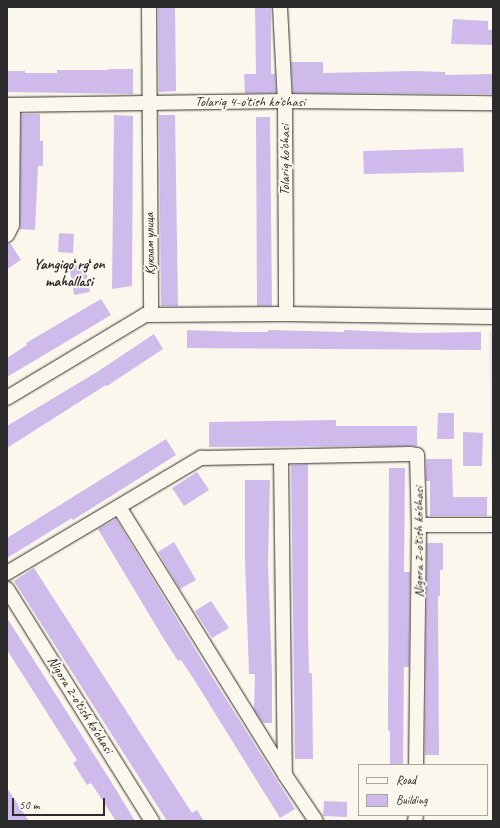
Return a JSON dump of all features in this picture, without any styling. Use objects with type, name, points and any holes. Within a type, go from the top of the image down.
[{"type":"street","name":"Куклам улица","points":[[149,7],[151,315]]},
{"type":"street","name":"Tolariq ko'chasi","points":[[280,7],[285,101],[286,314]]},
{"type":"street","name":"Tolariq 4-o'tish ko'chasi","points":[[10,105],[285,101],[493,102]]},
{"type":"street","points":[[7,235],[12,225],[10,105]]},
{"type":"street","points":[[7,398],[145,315],[286,314],[493,317]]},
{"type":"street","name":"Nigora 2-o'tish ko'chasi","points":[[7,573],[201,458],[417,455],[419,459],[419,525],[416,764]]},
{"type":"street","points":[[281,457],[284,775]]},
{"type":"street","points":[[119,507],[284,775],[316,821]]},
{"type":"street","points":[[419,525],[493,525]]},
{"type":"street","name":"Nigora 2-o'tish ko'chasi","points":[[7,589],[152,821]]},
{"type":"shaded area","points":[[489,331],[493,331],[493,512],[492,512]]},
{"type":"building","points":[[158,7],[175,7],[176,91],[159,92]]},
{"type":"building","points":[[255,7],[271,7],[271,74],[275,74],[276,93],[245,93],[244,74],[256,74]]},
{"type":"building","points":[[453,19],[488,21],[488,30],[493,30],[493,45],[451,44]]},
{"type":"building","points":[[291,62],[323,62],[323,73],[414,71],[445,72],[445,75],[493,74],[493,94],[293,93]]},
{"type":"building","points":[[133,69],[133,94],[7,92],[7,71],[25,71],[25,73],[57,73],[57,70]]},
{"type":"building","points":[[21,114],[40,114],[40,141],[43,141],[43,166],[38,166],[35,230],[20,229]]},
{"type":"building","points":[[114,115],[133,116],[132,286],[112,289]]},
{"type":"building","points":[[159,115],[175,115],[178,306],[161,306]]},
{"type":"building","points":[[256,117],[270,117],[272,306],[257,306]]},
{"type":"building","points":[[463,148],[464,172],[364,174],[363,151]]},
{"type":"building","points":[[59,233],[74,234],[73,253],[58,252]]},
{"type":"building","points":[[7,243],[10,243],[21,260],[7,269]]},
{"type":"building","points":[[85,263],[90,292],[74,295],[69,265]]},
{"type":"building","points":[[101,299],[111,315],[7,377],[7,358],[27,345],[26,343]]},
{"type":"building","points":[[187,330],[239,332],[268,332],[268,330],[344,332],[344,330],[418,333],[481,332],[481,350],[187,348]]},
{"type":"building","points":[[154,334],[163,349],[107,386],[106,385],[7,448],[7,426],[97,372]]},
{"type":"building","points":[[438,413],[454,413],[454,439],[437,439]]},
{"type":"building","points":[[336,420],[336,426],[417,426],[417,446],[209,447],[209,422]]},
{"type":"building","points":[[463,432],[483,433],[482,466],[463,466]]},
{"type":"building","points":[[166,439],[176,455],[73,520],[72,518],[7,558],[7,538]]},
{"type":"building","points":[[426,459],[452,459],[453,497],[487,497],[487,516],[430,516],[430,481],[426,481]]},
{"type":"building","points":[[308,464],[308,629],[309,673],[312,673],[313,759],[295,759],[291,465]]},
{"type":"building","points":[[389,468],[405,468],[404,572],[410,572],[409,667],[404,667],[403,764],[390,764],[390,731],[388,731]]},
{"type":"building","points":[[197,472],[209,490],[184,506],[172,488]]},
{"type":"building","points":[[245,480],[270,480],[268,563],[272,673],[272,723],[263,723],[254,710],[255,674],[249,674],[245,559]]},
{"type":"building","points":[[116,519],[295,809],[280,818],[195,681],[181,660],[178,661],[162,636],[98,529]]},
{"type":"building","points":[[174,542],[196,580],[180,589],[158,552]]},
{"type":"building","points":[[427,543],[443,543],[443,570],[440,570],[440,596],[438,596],[439,755],[425,755]]},
{"type":"building","points":[[34,568],[192,813],[197,810],[204,821],[167,821],[14,581]]},
{"type":"building","points":[[211,601],[229,628],[212,638],[195,611]]},
{"type":"building","points":[[7,618],[135,821],[116,821],[91,783],[87,785],[73,763],[77,760],[7,650]]},
{"type":"building","points":[[7,788],[29,821],[7,821]]},
{"type":"building","points":[[324,801],[347,802],[347,817],[323,816]]},
{"type":"district","name":"Yangiqoʻrgʻon mahallasi","points":[[69,272]]}]
